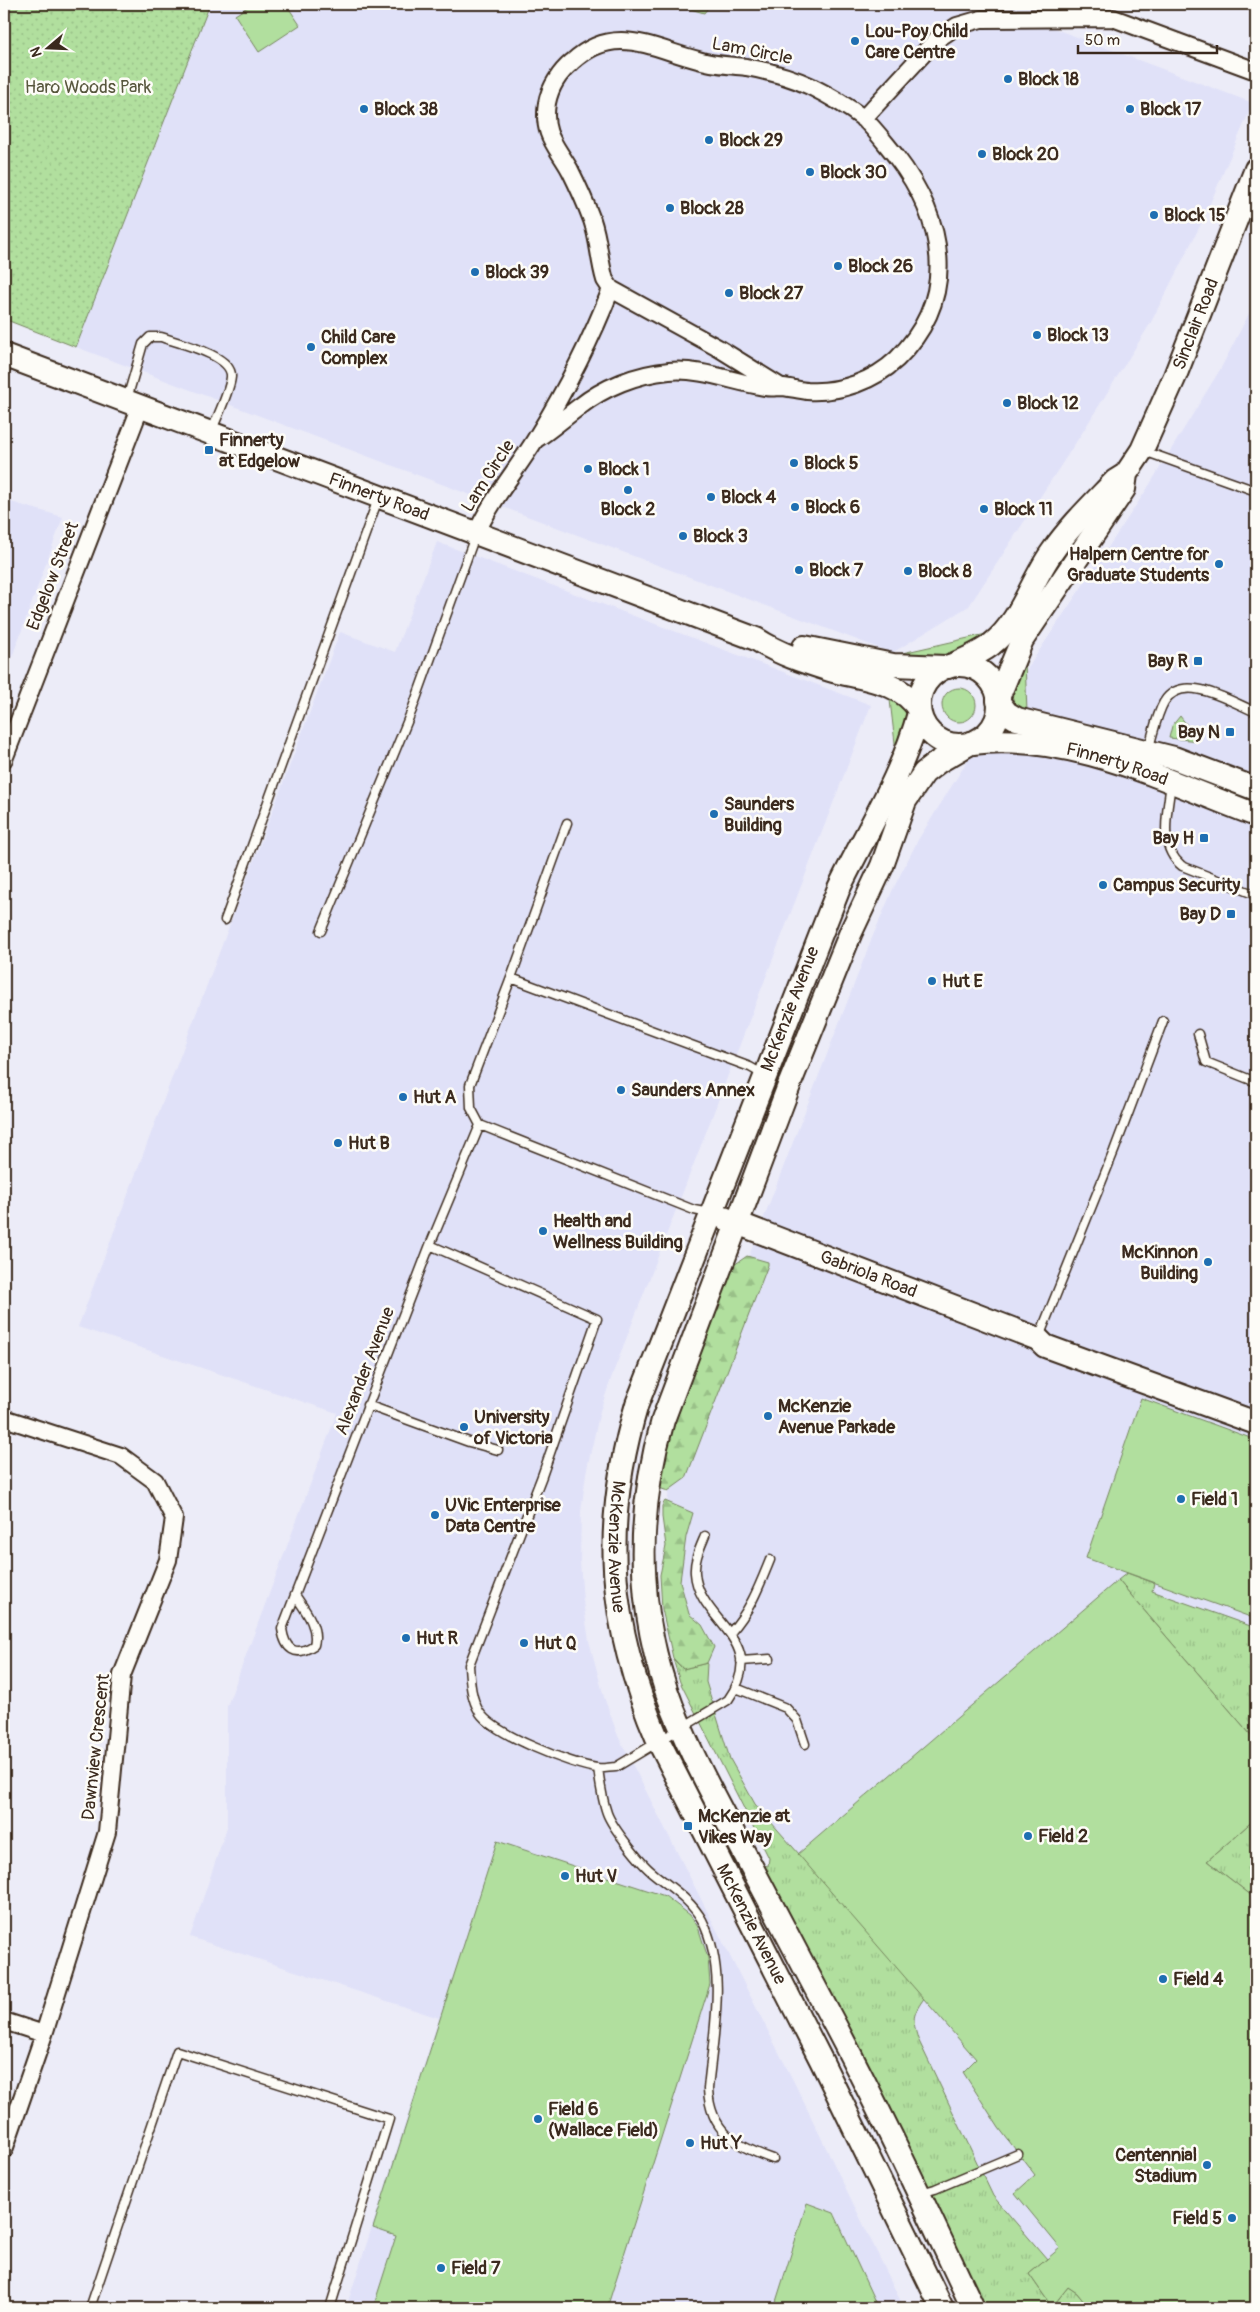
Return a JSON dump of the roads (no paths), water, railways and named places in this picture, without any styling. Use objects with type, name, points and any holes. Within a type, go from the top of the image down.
[{"type":"main road","name":"Sinclair Road","points":[[947,667],[982,650],[997,640],[1014,618],[1041,569],[1064,535],[1115,481],[1126,474],[1142,450],[1175,376],[1256,169]]},
{"type":"main road","name":"Finnerty Road","points":[[4,355],[756,639],[781,653],[832,670],[891,686],[908,696],[919,711]]},
{"type":"main road","name":"Sinclair Road","points":[[998,700],[1022,640],[1074,567],[1124,489],[1126,474]]},
{"type":"main road","name":"Finnerty Road","points":[[756,639],[778,640],[838,655],[893,665],[947,667]]},
{"type":"main road","points":[[965,666],[980,672],[992,683],[998,700],[997,717],[992,727],[981,738],[971,744],[953,745],[937,740],[926,728],[919,711],[919,699],[925,684],[932,676],[947,667],[965,666]]},
{"type":"main road","name":"Finnerty Road","points":[[998,700],[1007,712],[1017,719],[1172,771],[1256,815]]},
{"type":"main road","name":"McKenzie Avenue","points":[[919,711],[910,744],[894,784],[839,888],[764,1075],[637,1404],[623,1453],[616,1500],[614,1566],[619,1614],[635,1681],[658,1740],[816,2051],[942,2308]]},
{"type":"main road","name":"Finnerty Road","points":[[971,744],[1014,740],[1145,761]]},
{"type":"main road","name":"McKenzie Avenue","points":[[971,744],[938,762],[924,773],[905,801],[882,866],[851,932],[790,1083],[663,1420],[651,1466],[645,1503],[643,1569],[652,1635],[664,1682],[681,1729],[726,1820],[848,2049],[973,2308]]},
{"type":"main road","name":"Finnerty Road","points":[[1172,771],[1256,789]]},
{"type":"main road","name":"Gabriola Road","points":[[711,1214],[1038,1339],[1045,1346],[1256,1423]]},
{"type":"street","points":[[863,119],[926,48],[957,26],[981,19],[1062,11],[1113,18],[1256,71]]},
{"type":"street","name":"Lam Circle","points":[[535,440],[598,393],[645,375],[670,371],[707,374],[766,387],[810,391],[840,388],[876,376],[895,361],[923,327],[931,309],[940,268],[938,247],[925,204],[904,168],[863,119],[826,94],[787,77],[746,67],[700,61],[632,40],[608,42],[581,53],[566,66],[552,89],[547,104],[546,127],[550,141],[569,168],[592,219],[602,269],[611,289],[720,349],[781,387]]},
{"type":"street","name":"Lam Circle","points":[[476,534],[483,519],[535,440],[583,356],[611,289]]},
{"type":"street","points":[[707,374],[720,349]]},
{"type":"street","name":"Edgelow Street","points":[[4,759],[133,405]]},
{"type":"street","name":"Dawnview Crescent","points":[[4,1418],[121,1456],[155,1481],[174,1518],[168,1560],[122,1675],[107,1832],[44,2034],[4,2150]]},
{"type":"street","points":[[4,2021],[44,2034]]},
{"type":"lane","points":[[133,405],[143,344],[150,337],[161,337],[221,358],[230,366],[232,376],[211,434]]},
{"type":"lane","points":[[1142,450],[1256,491]]},
{"type":"lane","points":[[225,920],[379,497]]},
{"type":"lane","points":[[321,931],[412,710],[476,534]]},
{"type":"lane","points":[[1145,761],[1162,706],[1170,695],[1182,688],[1194,688],[1256,712]]},
{"type":"lane","points":[[1172,771],[1166,834],[1167,844],[1175,860],[1182,866],[1256,895]]},
{"type":"lane","points":[[480,1125],[471,1108],[470,1086],[566,823]]},
{"type":"lane","points":[[511,978],[732,1060],[764,1075]]},
{"type":"lane","points":[[1038,1339],[1060,1282],[1078,1243],[1164,1021]]},
{"type":"lane","points":[[1198,1034],[1206,1062],[1256,1082]]},
{"type":"lane","name":"Gabriola Road","points":[[480,1125],[686,1206],[711,1214]]},
{"type":"lane","name":"Alexander Avenue","points":[[295,1595],[313,1627],[316,1638],[314,1645],[306,1650],[297,1652],[289,1648],[284,1641],[282,1629],[367,1405],[480,1125]]},
{"type":"lane","points":[[430,1245],[597,1319],[542,1476],[469,1665],[470,1684],[474,1700],[481,1714],[489,1722],[543,1751],[569,1761],[598,1768],[616,1767],[646,1750],[658,1740],[681,1729],[728,1700],[736,1688],[741,1661],[730,1633],[703,1599],[698,1588],[695,1573],[696,1560],[705,1536]]},
{"type":"lane","points":[[367,1405],[469,1442],[498,1450]]},
{"type":"lane","points":[[730,1633],[753,1603],[770,1560]]},
{"type":"lane","points":[[741,1661],[770,1659]]},
{"type":"lane","points":[[736,1688],[786,1708],[797,1720],[805,1744]]},
{"type":"lane","points":[[598,1768],[607,1813],[612,1823],[651,1872],[689,1902],[702,1921],[708,1937],[716,1966],[717,1984],[708,2089],[708,2102],[713,2116],[730,2140],[745,2149],[773,2159]]},
{"type":"lane","points":[[90,2308],[177,2051],[389,2119],[330,2308]]},
{"type":"lane","points":[[919,2194],[1018,2154]]},
{"type":"place","name":"Lou-Poy Child Care Centre","points":[[855,41]]},
{"type":"place","name":"Block 18","points":[[1008,79]]},
{"type":"place","name":"Block 38","points":[[364,109]]},
{"type":"place","name":"Block 17","points":[[1130,109]]},
{"type":"place","name":"Block 29","points":[[709,140]]},
{"type":"place","name":"Block 20","points":[[982,154]]},
{"type":"place","name":"Block 30","points":[[810,172]]},
{"type":"place","name":"Block 28","points":[[670,208]]},
{"type":"place","name":"Block 15","points":[[1154,215]]},
{"type":"place","name":"Block 26","points":[[838,266]]},
{"type":"place","name":"Block 39","points":[[475,272]]},
{"type":"place","name":"Block 27","points":[[729,293]]},
{"type":"place","name":"Block 13","points":[[1037,335]]},
{"type":"place","name":"Child Care Complex","points":[[311,347]]},
{"type":"place","name":"Block 12","points":[[1007,403]]},
{"type":"place","name":"Finnerty at Edgelow","points":[[209,450]]},
{"type":"place","name":"Block 5","points":[[794,463]]},
{"type":"place","name":"Block 1","points":[[588,469]]},
{"type":"place","name":"Block 2","points":[[628,490]]},
{"type":"place","name":"Block 4","points":[[711,497]]},
{"type":"place","name":"Block 6","points":[[795,507]]},
{"type":"place","name":"Block 11","points":[[984,509]]},
{"type":"place","name":"Block 3","points":[[683,536]]},
{"type":"place","name":"Halpern Centre for Graduate Students","points":[[1219,564]]},
{"type":"place","name":"Block 7","points":[[799,570]]},
{"type":"place","name":"Block 8","points":[[908,571]]},
{"type":"place","name":"Bay R","points":[[1198,661]]},
{"type":"place","name":"Bay N","points":[[1230,732]]},
{"type":"place","name":"Saunders Building","points":[[714,814]]},
{"type":"place","name":"Bay H","points":[[1204,838]]},
{"type":"place","name":"Campus Security","points":[[1103,885]]},
{"type":"place","name":"Bay D","points":[[1231,914]]},
{"type":"place","name":"Hut E","points":[[932,981]]},
{"type":"place","name":"Saunders Annex","points":[[621,1090]]},
{"type":"place","name":"Hut A","points":[[403,1097]]},
{"type":"place","name":"Hut B","points":[[338,1143]]},
{"type":"place","name":"Health and Wellness Building","points":[[543,1231]]},
{"type":"place","name":"McKinnon Building","points":[[1208,1262]]},
{"type":"place","name":"McKenzie Avenue Parkade","points":[[768,1416]]},
{"type":"place","name":"University of Victoria","points":[[464,1427]]},
{"type":"place","name":"Field 1","points":[[1181,1499]]},
{"type":"place","name":"UVic Enterprise Data Centre","points":[[435,1515]]},
{"type":"place","name":"Hut R","points":[[406,1638]]},
{"type":"place","name":"Hut Q","points":[[524,1643]]},
{"type":"place","name":"McKenzie at Vikes Way","points":[[688,1826]]},
{"type":"place","name":"Field 2","points":[[1028,1836]]},
{"type":"place","name":"Hut V","points":[[565,1876]]},
{"type":"place","name":"Field 4","points":[[1163,1979]]},
{"type":"place","name":"Field 6 (Wallace Field)","points":[[538,2119]]},
{"type":"place","name":"Hut Y","points":[[690,2143]]},
{"type":"place","name":"Centennial Stadium","points":[[1207,2165]]},
{"type":"place","name":"Field 5","points":[[1232,2218]]},
{"type":"place","name":"Field 7","points":[[441,2268]]},
{"type":"park label","name":"Haro Woods Park","points":[[88,87]]}]
